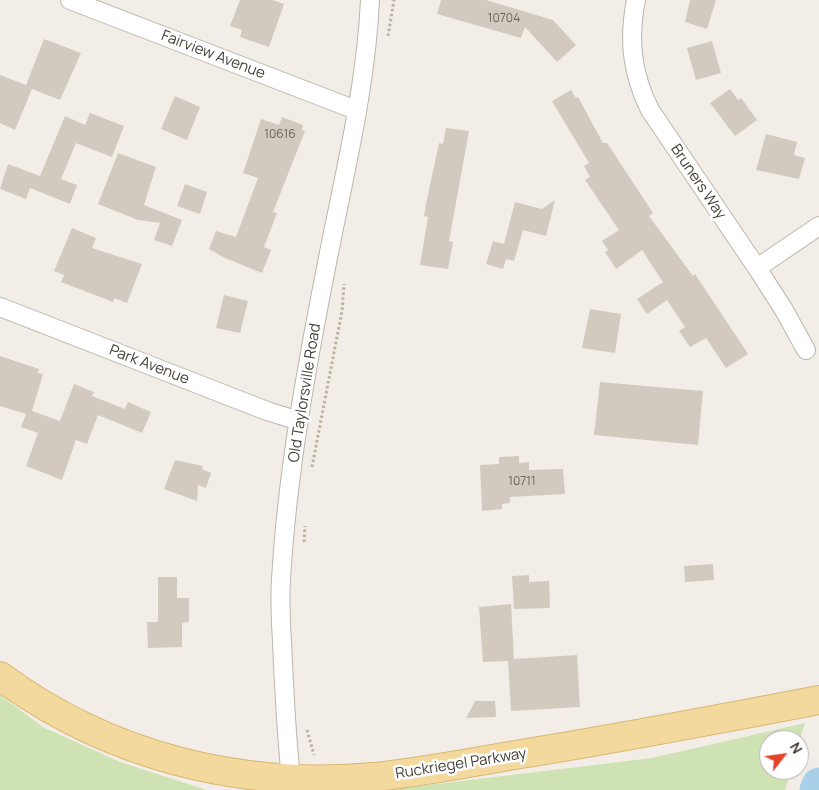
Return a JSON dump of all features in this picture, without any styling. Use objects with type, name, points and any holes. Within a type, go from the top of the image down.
[{"type":"main road","name":"Ruckriegel Parkway","points":[[0,676],[23,693],[84,728],[149,754],[210,769],[292,785],[374,777],[596,742],[819,700]]},
{"type":"street","name":"Fairview Avenue","points":[[70,0],[356,110]]},
{"type":"street","name":"Old Taylorsville Road","points":[[292,785],[285,706],[281,580],[287,508],[299,421],[364,66],[370,0]]},
{"type":"street","name":"Bruners Way","points":[[636,0],[632,21],[632,57],[640,92],[650,110],[757,268],[784,310],[806,350]]},
{"type":"street","points":[[757,268],[819,226]]},
{"type":"street","name":"Park Avenue","points":[[0,307],[268,411],[299,421]]},
{"type":"path","points":[[386,45],[394,0]]},
{"type":"path","points":[[310,476],[342,311],[344,276]]},
{"type":"path","points":[[303,550],[305,523]]},
{"type":"path","points":[[306,722],[314,754]]},
{"type":"green space","points":[[0,695],[43,727],[120,762],[207,790],[0,790]]},
{"type":"green space","points":[[805,723],[803,730],[774,730]]},
{"type":"green space","points":[[759,734],[759,780],[788,780],[785,790],[387,790],[652,758]]},
{"type":"building","points":[[240,0],[273,0],[284,4],[269,47],[240,37],[242,30],[230,26]]},
{"type":"building","points":[[441,0],[486,0],[553,20],[576,45],[557,62],[525,27],[521,38],[437,14]]},
{"type":"building","points":[[690,0],[716,0],[707,29],[685,22]]},
{"type":"building","points":[[44,39],[81,53],[60,100],[32,89],[15,130],[0,123],[0,75],[26,85]]},
{"type":"building","points":[[712,41],[721,73],[696,80],[687,48]]},
{"type":"building","points":[[730,89],[738,100],[741,98],[757,120],[735,136],[710,103]]},
{"type":"building","points":[[571,90],[576,98],[578,97],[603,143],[607,143],[653,213],[649,216],[693,276],[695,274],[748,354],[726,368],[706,338],[690,347],[679,331],[685,327],[667,300],[647,314],[637,299],[663,282],[642,250],[616,269],[605,252],[608,250],[602,241],[619,230],[585,180],[590,177],[584,166],[589,163],[552,101]]},
{"type":"building","points":[[175,96],[200,107],[187,140],[161,129]]},
{"type":"building","points":[[90,113],[124,126],[112,157],[76,143],[61,179],[77,185],[70,204],[30,188],[26,199],[0,189],[8,164],[40,176],[65,116],[85,125]]},
{"type":"building","points":[[282,117],[303,125],[302,130],[305,131],[273,212],[277,213],[264,247],[271,250],[262,273],[225,258],[209,249],[216,231],[236,237],[258,178],[243,173],[261,119],[279,125]]},
{"type":"building","points":[[446,128],[469,131],[449,241],[453,242],[448,269],[420,265],[428,217],[424,216],[426,204],[439,143],[443,144]]},
{"type":"building","points":[[766,134],[797,142],[794,155],[805,158],[799,179],[756,170]]},
{"type":"building","points":[[118,153],[156,167],[144,205],[182,220],[172,246],[154,240],[160,223],[138,220],[98,204]]},
{"type":"building","points":[[185,184],[207,192],[200,214],[177,206]]},
{"type":"building","points":[[555,200],[546,236],[523,230],[514,261],[506,259],[503,269],[486,264],[493,241],[504,244],[515,202],[542,209]]},
{"type":"building","points":[[72,228],[96,238],[92,248],[142,264],[127,303],[114,298],[113,302],[61,282],[64,275],[54,271]]},
{"type":"building","points":[[224,295],[248,301],[240,333],[216,328]]},
{"type":"building","points":[[590,309],[621,314],[615,353],[582,348]]},
{"type":"building","points":[[0,356],[39,369],[38,373],[43,374],[32,411],[60,421],[74,384],[94,392],[92,396],[125,409],[128,402],[151,412],[142,433],[98,415],[87,444],[76,440],[62,480],[26,466],[38,433],[21,427],[26,414],[0,406]]},
{"type":"building","points":[[600,382],[703,391],[698,445],[594,435]]},
{"type":"building","points":[[519,456],[519,463],[529,462],[529,470],[563,469],[565,494],[510,497],[510,503],[502,504],[502,509],[482,511],[480,465],[499,464],[499,457]]},
{"type":"building","points":[[175,460],[203,466],[202,469],[211,473],[206,488],[198,485],[197,501],[164,489]]},
{"type":"building","points":[[713,564],[714,580],[685,582],[684,566]]},
{"type":"building","points":[[529,575],[529,582],[549,581],[550,608],[514,609],[512,576]]},
{"type":"building","points":[[158,577],[177,577],[177,598],[189,598],[189,622],[182,623],[182,647],[148,648],[147,622],[158,622]]},
{"type":"building","points":[[511,604],[514,659],[577,655],[580,707],[511,711],[508,661],[483,662],[479,607]]},
{"type":"building","points":[[475,701],[495,701],[496,717],[466,718]]},
{"type":"waterway","points":[[817,790],[819,785]]}]
